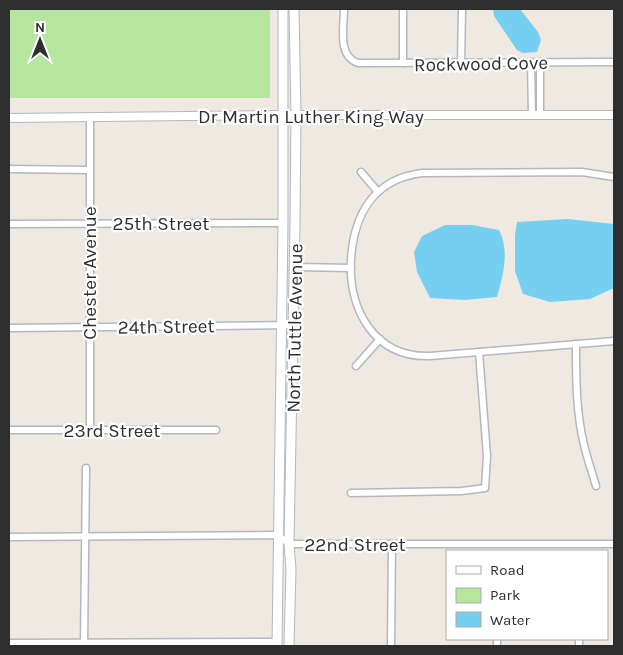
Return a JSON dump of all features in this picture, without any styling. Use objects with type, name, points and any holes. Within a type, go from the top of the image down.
[{"type":"main road","name":"North Tuttle Avenue","points":[[277,644],[284,9]]},
{"type":"main road","name":"North Tuttle Avenue","points":[[290,646],[296,115],[294,9]]},
{"type":"street","name":"Rockwood Cove","points":[[344,9],[344,47],[348,58],[358,64],[614,62]]},
{"type":"street","points":[[403,9],[403,63]]},
{"type":"street","points":[[461,63],[462,9]]},
{"type":"street","points":[[531,62],[536,115]]},
{"type":"street","points":[[536,115],[540,62]]},
{"type":"street","name":"Dr Martin Luther King Way","points":[[9,118],[284,115],[614,115]]},
{"type":"street","name":"Chester Avenue","points":[[90,118],[90,429]]},
{"type":"street","points":[[9,170],[90,170]]},
{"type":"street","points":[[361,172],[378,192]]},
{"type":"street","points":[[614,177],[582,172],[422,172],[409,175],[395,180],[378,192],[368,203],[357,223],[352,242],[351,268],[352,290],[358,308],[368,327],[396,349],[418,356],[614,341]]},
{"type":"street","name":"25th Street","points":[[9,224],[283,223]]},
{"type":"street","points":[[294,267],[351,268]]},
{"type":"street","name":"24th Street","points":[[9,328],[293,325]]},
{"type":"street","points":[[356,366],[380,338]]},
{"type":"street","points":[[576,344],[576,382],[579,417],[584,444],[596,486]]},
{"type":"street","points":[[351,493],[462,491],[485,488],[487,456],[479,352]]},
{"type":"street","name":"23rd Street","points":[[9,430],[216,430]]},
{"type":"street","points":[[84,644],[86,468]]},
{"type":"street","name":"22nd Street","points":[[9,537],[278,535],[290,544],[498,548],[580,548],[614,544]]},
{"type":"street","points":[[391,646],[392,545]]},
{"type":"street","points":[[9,643],[277,644]]},
{"type":"green space","points":[[9,9],[270,9],[270,98],[9,98]]},
{"type":"water","points":[[493,9],[520,9],[538,32],[541,40],[537,52],[523,53],[517,50],[494,16]]},
{"type":"water","points":[[568,219],[614,224],[614,288],[590,299],[550,302],[523,294],[515,271],[517,222]]},
{"type":"water","points":[[445,225],[472,225],[499,230],[505,255],[497,297],[465,300],[430,298],[417,272],[414,252],[422,236]]}]
